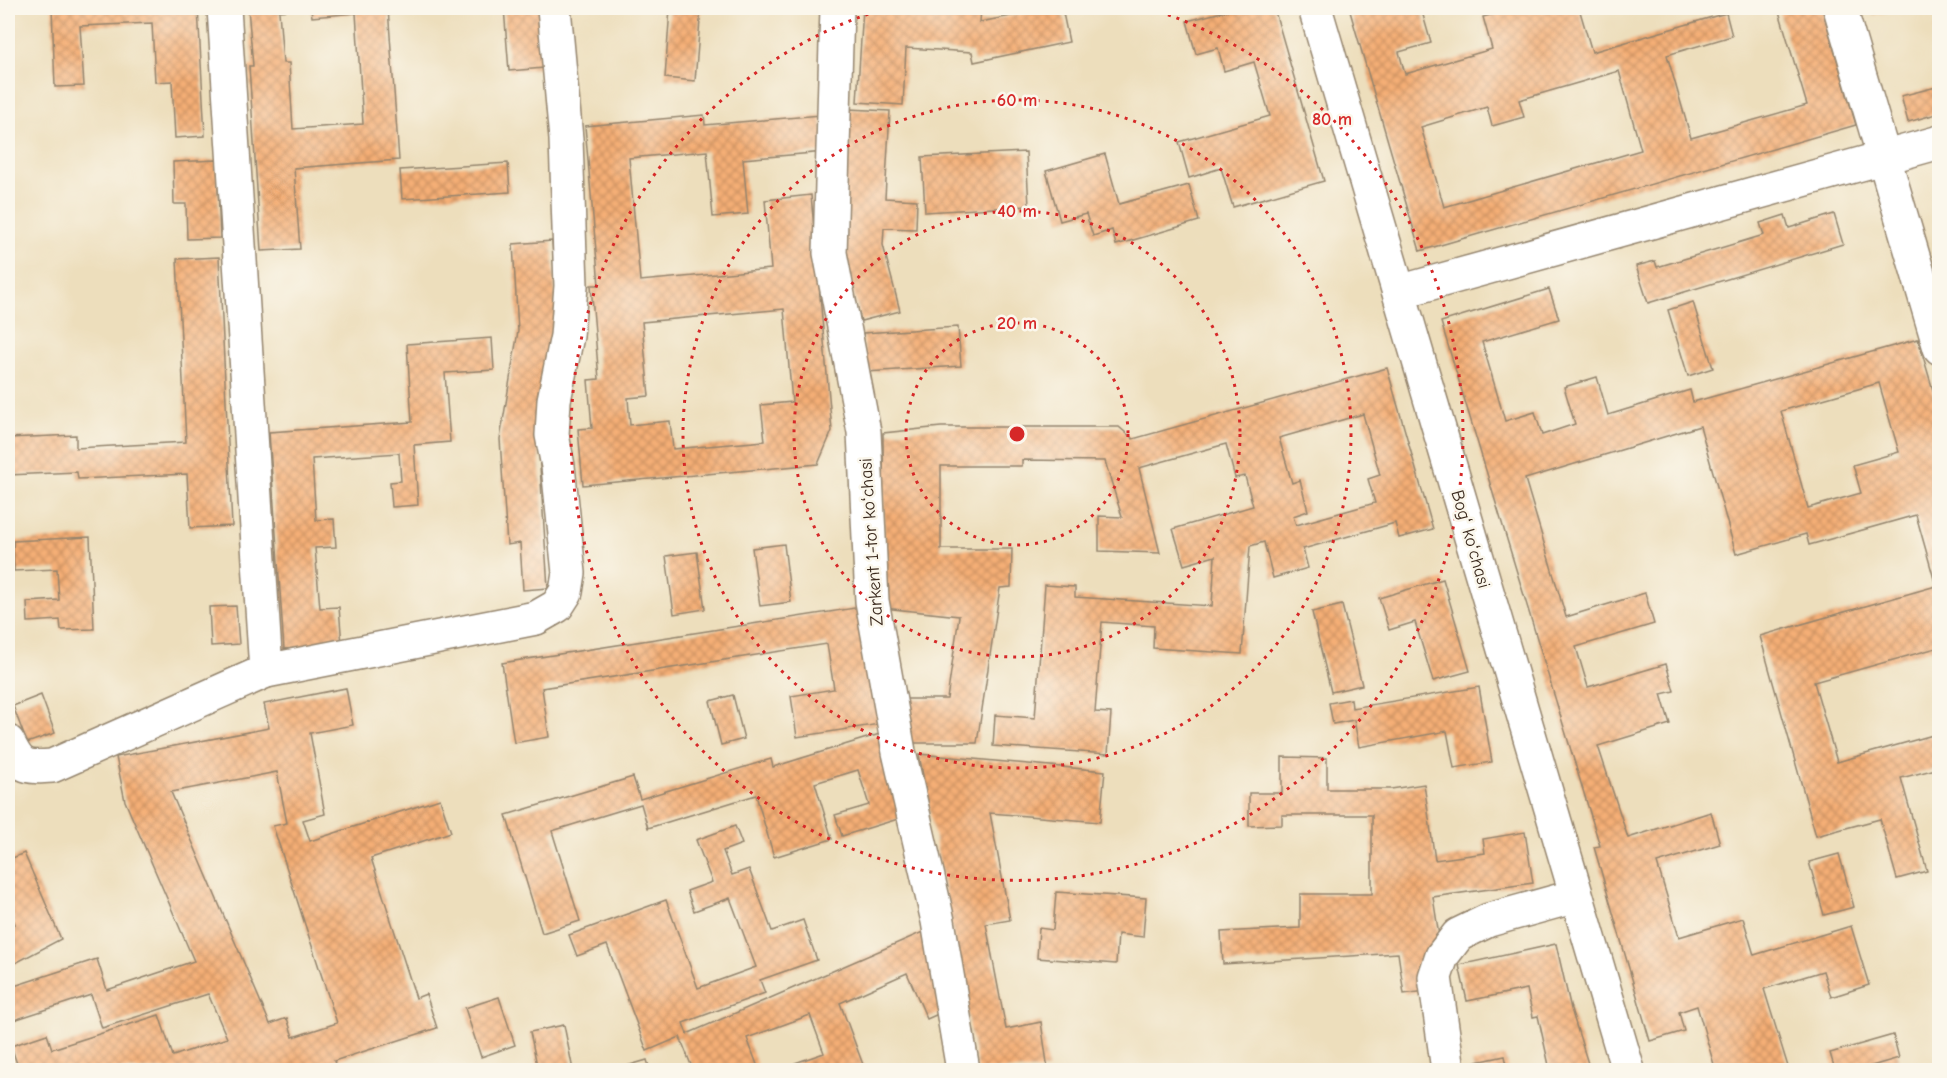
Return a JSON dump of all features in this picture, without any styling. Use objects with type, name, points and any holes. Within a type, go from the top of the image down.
[{"type":"street","points":[[224,8],[266,670]]},
{"type":"street","points":[[8,742],[16,760],[31,768],[52,766],[266,670],[536,618],[557,606],[566,592],[569,573],[558,466],[552,435],[554,400],[567,336],[571,286],[566,139],[554,8]]},
{"type":"street","name":"Zarkent 1-tor koʻchasi","points":[[837,8],[830,253],[864,432],[872,602],[899,752],[938,921],[963,1071]]},
{"type":"street","name":"Bogʻ koʻchasi","points":[[1315,8],[1628,1071]]},
{"type":"street","points":[[1840,8],[1940,348]]},
{"type":"street","points":[[1399,291],[1940,142]]},
{"type":"street","points":[[1448,1071],[1435,978],[1442,956],[1458,935],[1489,920],[1576,896]]},
{"type":"building","points":[[52,8],[198,8],[205,136],[175,138],[172,81],[155,82],[152,23],[80,26],[84,86],[55,87]]},
{"type":"building","points":[[248,8],[301,8],[279,11],[283,63],[289,63],[293,129],[363,124],[356,13],[312,17],[311,8],[388,8],[399,160],[294,168],[300,249],[261,251],[249,66],[253,66]]},
{"type":"building","points":[[504,8],[540,8],[544,68],[509,71]]},
{"type":"building","points":[[670,8],[701,8],[695,81],[665,78]]},
{"type":"building","points":[[863,8],[981,8],[980,22],[1062,8],[1069,42],[974,62],[972,52],[906,48],[903,105],[857,102]]},
{"type":"building","points":[[1237,8],[1274,8],[1324,181],[1233,207],[1221,168],[1189,178],[1179,142],[1270,116],[1254,62],[1224,71],[1218,48],[1196,54],[1187,21]]},
{"type":"building","points":[[1349,8],[1421,8],[1431,43],[1399,52],[1405,74],[1492,49],[1483,17],[1516,8],[1579,8],[1592,52],[1726,13],[1732,36],[1667,55],[1691,138],[1807,105],[1778,8],[1822,8],[1856,125],[1420,251]],"holes":[[[1619,71],[1641,150],[1444,207],[1421,127],[1487,107],[1492,126],[1524,117],[1519,100]]]},
{"type":"building","points":[[1870,8],[1900,8],[1873,15]]},
{"type":"building","points":[[1940,27],[1940,46],[1939,46],[1934,28]]},
{"type":"building","points":[[1940,86],[1940,113],[1908,122],[1901,96]]},
{"type":"building","points":[[848,109],[890,111],[885,198],[917,200],[916,229],[884,228],[883,245],[900,311],[861,321],[841,243]]},
{"type":"building","points":[[704,115],[705,125],[821,115],[825,152],[743,159],[748,214],[713,217],[707,151],[629,158],[640,281],[771,269],[765,200],[811,195],[832,431],[818,464],[583,485],[578,429],[592,428],[588,380],[599,379],[591,285],[599,285],[585,126]],"holes":[[[784,309],[792,402],[761,405],[765,441],[673,449],[670,421],[630,425],[628,398],[649,396],[642,322]]]},
{"type":"building","points":[[1026,152],[1029,206],[925,212],[922,157]]},
{"type":"building","points":[[1105,154],[1119,204],[1189,185],[1199,221],[1116,245],[1112,230],[1093,236],[1086,214],[1060,221],[1046,171]]},
{"type":"building","points":[[217,160],[220,238],[187,239],[186,204],[174,204],[173,162]]},
{"type":"building","points":[[508,163],[510,192],[402,199],[400,170]]},
{"type":"building","points":[[1834,214],[1843,244],[1648,303],[1636,266],[1655,261],[1657,267],[1764,235],[1760,223],[1785,215],[1789,228]]},
{"type":"building","points":[[552,241],[558,328],[538,436],[548,588],[523,590],[520,543],[507,545],[500,439],[518,331],[513,244]]},
{"type":"building","points":[[219,257],[232,526],[190,528],[187,474],[78,479],[77,472],[8,475],[8,438],[76,435],[76,448],[186,442],[177,259]]},
{"type":"building","points":[[1549,289],[1559,319],[1482,342],[1505,421],[1535,412],[1542,435],[1575,424],[1564,387],[1597,377],[1608,415],[1690,390],[1693,402],[1918,339],[1940,414],[1940,647],[1814,682],[1837,762],[1940,733],[1940,768],[1901,778],[1927,871],[1897,879],[1880,819],[1816,836],[1760,636],[1936,586],[1916,515],[1809,545],[1806,534],[1736,554],[1700,426],[1525,479],[1566,617],[1645,593],[1654,624],[1576,647],[1588,687],[1666,664],[1674,691],[1661,694],[1670,724],[1598,746],[1628,838],[1711,812],[1720,844],[1657,863],[1679,937],[1743,918],[1754,955],[1851,926],[1869,985],[1831,997],[1823,971],[1764,989],[1789,1070],[1710,1070],[1715,1068],[1697,1006],[1679,1012],[1684,1031],[1650,1041],[1594,847],[1600,846],[1441,322]],"holes":[[[1879,383],[1899,452],[1853,465],[1861,493],[1808,508],[1781,411]]]},
{"type":"building","points":[[1693,302],[1713,368],[1688,376],[1668,310]]},
{"type":"building","points":[[958,327],[961,366],[866,372],[863,333]]},
{"type":"building","points":[[492,338],[494,370],[445,373],[450,442],[414,445],[418,505],[392,507],[390,482],[401,481],[399,453],[312,459],[316,520],[334,519],[336,547],[315,548],[320,608],[339,607],[342,645],[284,649],[269,432],[412,422],[407,344]]},
{"type":"building","points":[[1387,368],[1433,529],[1399,538],[1395,523],[1303,549],[1308,568],[1273,578],[1264,542],[1250,546],[1242,654],[1153,648],[1154,626],[1102,622],[1095,712],[1111,713],[1108,754],[993,746],[995,715],[1035,718],[1045,585],[1075,587],[1075,597],[1212,606],[1215,556],[1184,565],[1173,529],[1253,506],[1245,476],[1235,478],[1226,444],[1139,468],[1160,553],[1099,551],[1099,516],[1122,517],[1105,461],[1022,460],[1022,466],[941,466],[941,549],[1012,549],[1011,587],[1000,588],[977,743],[906,743],[906,699],[947,699],[959,616],[884,608],[883,433],[941,427],[1119,427],[1133,439]],"holes":[[[1363,414],[1380,475],[1368,479],[1375,503],[1296,525],[1293,516],[1308,511],[1300,480],[1292,483],[1279,438]]]},
{"type":"building","points":[[90,537],[94,629],[61,630],[60,620],[28,622],[27,602],[59,600],[57,569],[14,571],[13,541]]},
{"type":"building","points":[[784,544],[791,602],[760,606],[752,548]]},
{"type":"building","points":[[697,552],[705,609],[674,614],[666,556]]},
{"type":"building","points":[[1443,579],[1470,671],[1433,681],[1415,622],[1389,630],[1379,598]]},
{"type":"building","points":[[1342,605],[1362,685],[1331,692],[1312,612]]},
{"type":"building","points":[[236,606],[239,644],[211,646],[209,607]]},
{"type":"building","points":[[861,607],[880,724],[797,737],[791,696],[834,689],[827,644],[542,688],[549,737],[514,743],[502,663]]},
{"type":"building","points":[[1479,687],[1492,762],[1454,768],[1447,731],[1359,747],[1354,720],[1333,724],[1329,703],[1351,699],[1352,708]]},
{"type":"building","points":[[346,688],[353,725],[310,733],[325,814],[303,820],[310,841],[440,799],[451,832],[371,858],[416,998],[426,994],[437,1028],[334,1061],[337,1070],[19,1070],[11,1046],[47,1034],[52,1049],[159,1015],[173,1056],[227,1038],[208,994],[102,1028],[91,995],[8,1022],[8,988],[97,959],[107,990],[194,961],[125,801],[116,757],[269,728],[264,704]],"holes":[[[277,772],[287,823],[273,826],[337,1023],[293,1037],[287,1018],[270,1024],[171,792]]]},
{"type":"building","points":[[41,695],[55,733],[27,743],[13,706]]},
{"type":"building","points":[[733,695],[744,739],[721,745],[710,701]]},
{"type":"building","points":[[883,733],[908,816],[842,836],[835,815],[869,805],[858,770],[815,783],[832,839],[774,857],[756,795],[648,828],[641,804],[552,831],[580,921],[542,933],[506,815],[633,777],[640,799],[771,759],[773,767]]},
{"type":"building","points":[[919,754],[1105,771],[1100,822],[990,813],[1010,920],[986,924],[1006,1029],[1041,1022],[1048,1070],[978,1070]]},
{"type":"building","points":[[1282,757],[1327,758],[1327,789],[1391,789],[1424,784],[1435,860],[1485,853],[1483,839],[1525,832],[1533,883],[1433,897],[1439,936],[1426,991],[1404,994],[1398,953],[1223,964],[1221,932],[1300,928],[1300,894],[1372,894],[1372,815],[1282,815],[1282,825],[1249,826],[1249,793],[1282,793]]},
{"type":"building","points":[[735,826],[742,844],[723,851],[732,875],[749,869],[772,931],[803,920],[817,960],[760,980],[765,993],[683,1023],[687,1034],[925,931],[947,1010],[927,1019],[907,973],[840,1003],[865,1070],[798,1070],[795,1063],[824,1053],[810,1015],[747,1038],[759,1070],[693,1070],[680,1037],[647,1051],[607,945],[577,956],[569,935],[666,900],[698,988],[756,967],[730,898],[694,911],[687,891],[712,882],[696,840]]},
{"type":"building","points":[[24,853],[61,939],[8,967],[8,927],[15,924],[8,907],[8,860]]},
{"type":"building","points":[[1839,854],[1854,907],[1824,915],[1809,862]]},
{"type":"building","points":[[1056,892],[1146,898],[1143,937],[1118,934],[1116,964],[1037,958],[1039,928],[1053,930]]},
{"type":"building","points":[[1556,944],[1571,1009],[1590,1070],[1550,1070],[1538,1016],[1533,1017],[1527,989],[1467,1001],[1459,965]]},
{"type":"building","points":[[499,997],[515,1045],[481,1057],[465,1008]]},
{"type":"building","points":[[564,1025],[573,1070],[538,1070],[530,1032]]},
{"type":"building","points":[[1893,1035],[1899,1058],[1858,1070],[1835,1070],[1830,1053]]},
{"type":"building","points":[[1505,1056],[1508,1070],[1474,1070],[1472,1063]]},
{"type":"building","points":[[647,1060],[650,1070],[613,1070]]}]
